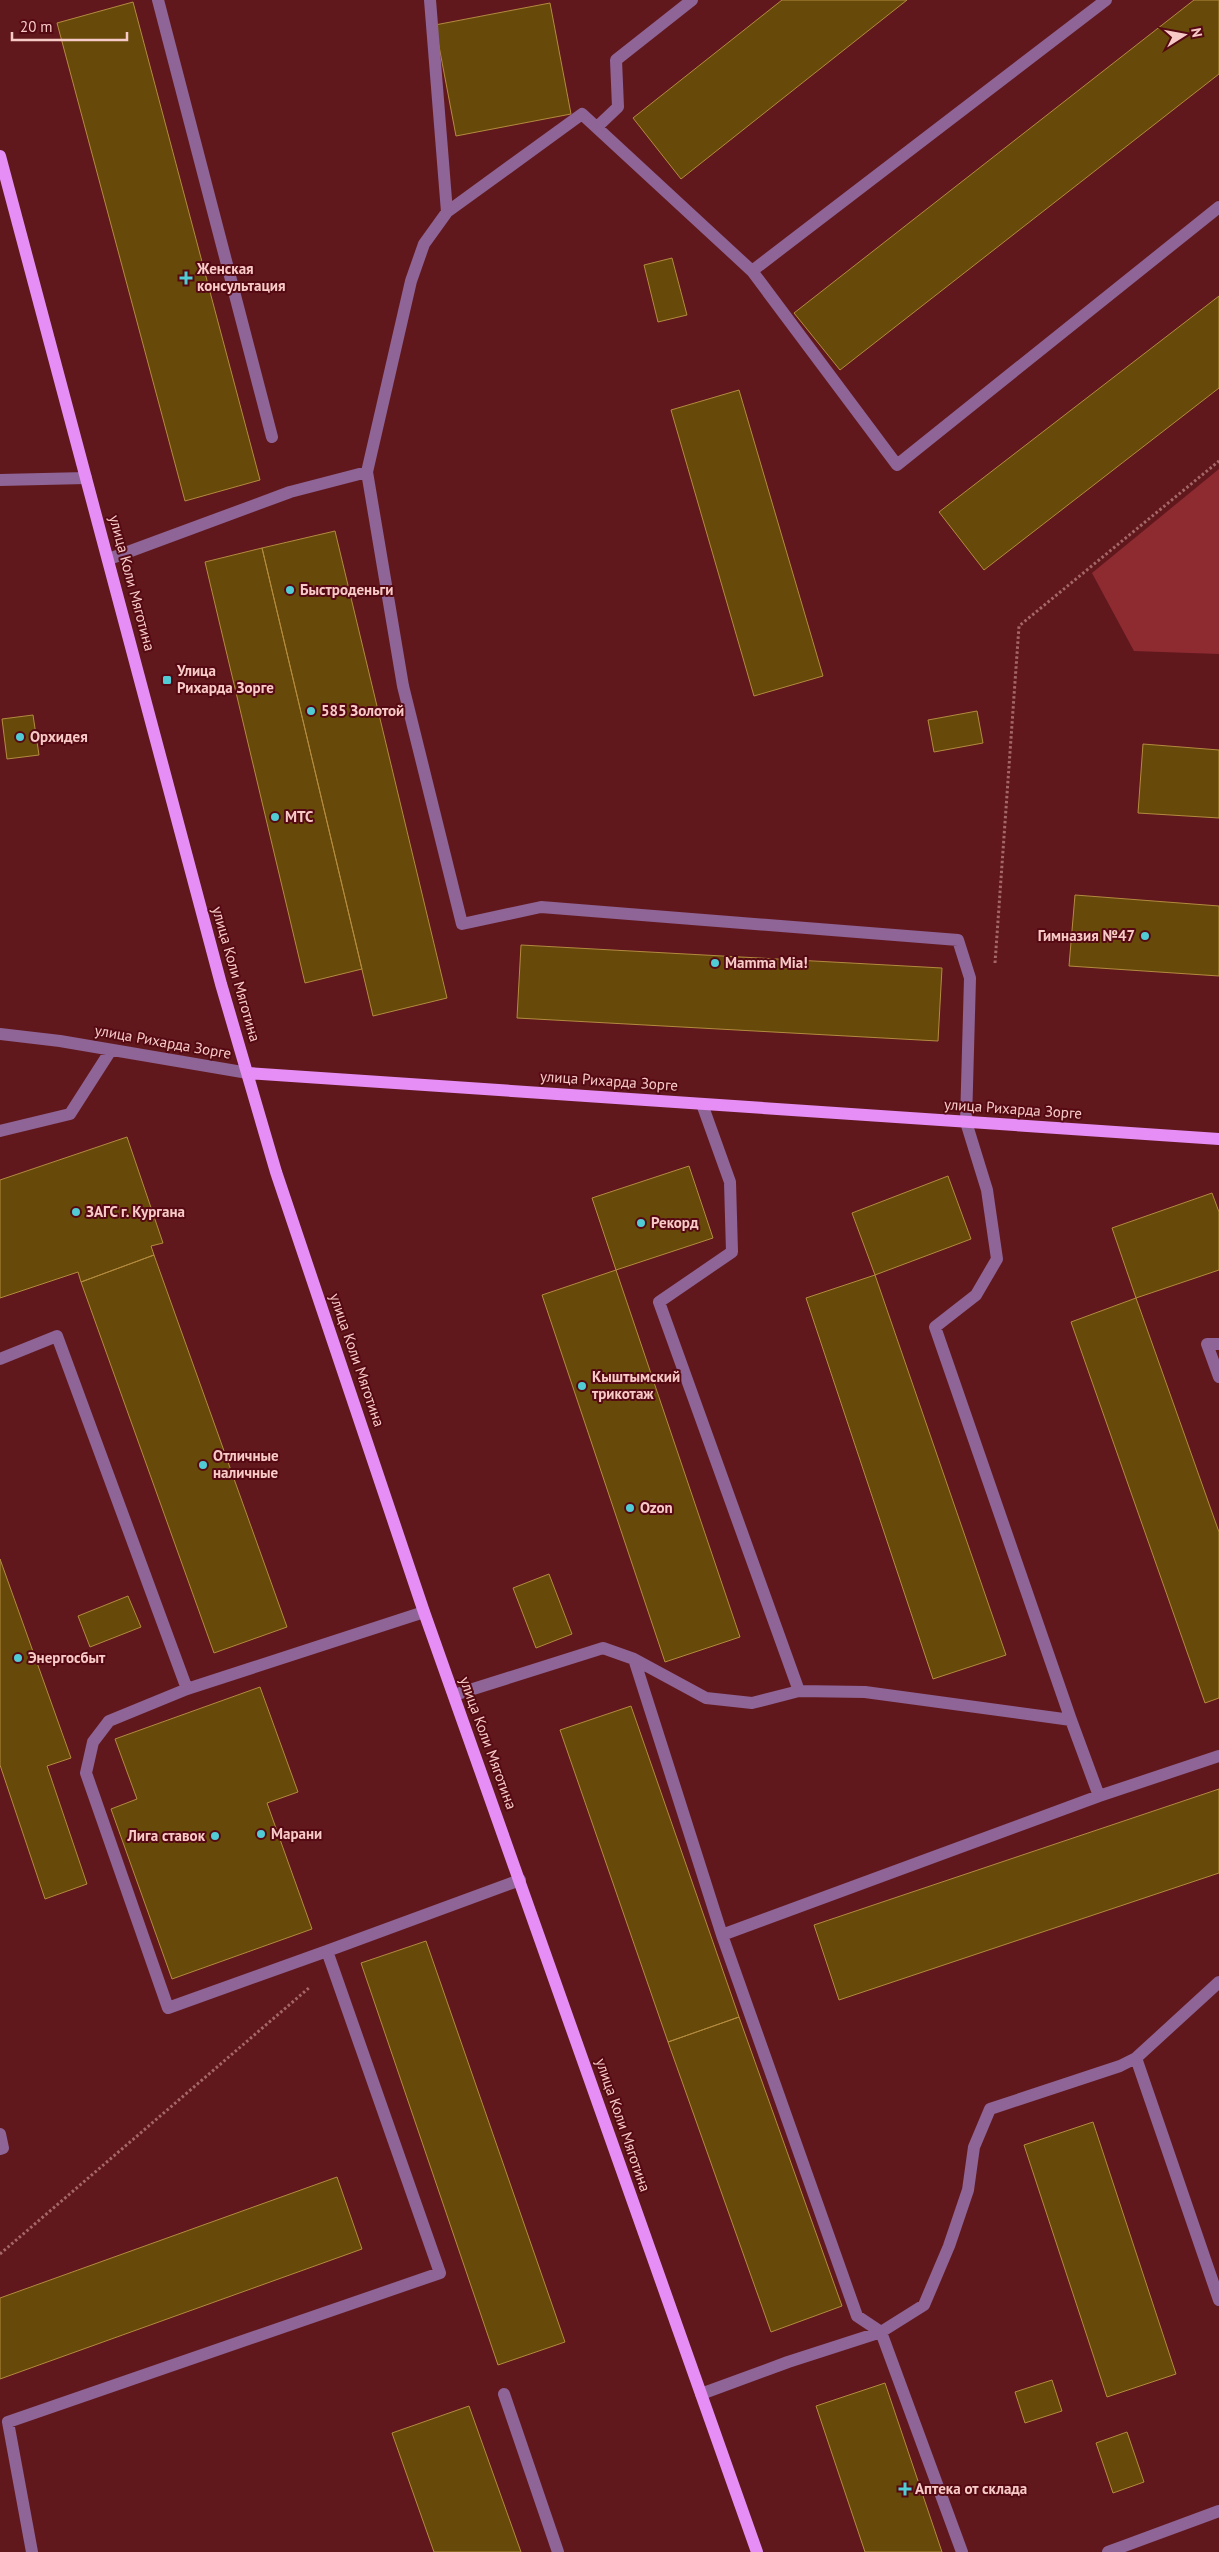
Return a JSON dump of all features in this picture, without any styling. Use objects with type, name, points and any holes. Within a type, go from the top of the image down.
[{"type":"main road","name":"улица Коли Мяготина","points":[[0,156],[109,559],[220,984],[276,1172],[424,1612],[757,2552]]},
{"type":"main road","name":"улица Рихарда Зорге","points":[[248,1073],[1219,1139]]},
{"type":"street","points":[[158,0],[272,437]]},
{"type":"street","points":[[430,0],[447,212]]},
{"type":"street","points":[[597,127],[618,107],[616,60],[692,0]]},
{"type":"street","points":[[752,271],[1106,0]]},
{"type":"street","points":[[1099,1796],[935,1327],[976,1294],[997,1259],[987,1190],[966,1122],[970,978],[958,940],[541,908],[462,924],[451,886],[403,686],[367,472],[411,282],[424,244],[447,212],[582,114],[752,271],[897,465],[1219,207]]},
{"type":"street","points":[[109,559],[290,492],[367,472]]},
{"type":"street","points":[[0,480],[86,478]]},
{"type":"street","name":"улица Рихарда Зорге","points":[[0,1034],[248,1073]]},
{"type":"street","points":[[0,1131],[70,1114],[111,1050]]},
{"type":"street","points":[[702,1104],[730,1182],[732,1252],[659,1302],[799,1691]]},
{"type":"street","points":[[0,1359],[57,1336],[187,1689]]},
{"type":"street","points":[[1219,1344],[1207,1344],[1219,1377]]},
{"type":"street","points":[[424,1612],[187,1689],[109,1720],[93,1742],[86,1773],[168,2008],[520,1880]]},
{"type":"street","points":[[454,1695],[603,1648],[634,1659],[706,1698],[752,1704],[799,1691],[865,1692],[1071,1720]]},
{"type":"street","points":[[634,1659],[722,1935],[857,2316],[881,2332],[962,2552]]},
{"type":"street","points":[[722,1935],[1099,1796],[1219,1756]]},
{"type":"street","points":[[32,2552],[4,2420],[440,2273],[327,1951]]},
{"type":"street","points":[[701,2394],[788,2362],[881,2332],[924,2305],[949,2246],[968,2190],[974,2147],[990,2109],[1120,2066],[1136,2058],[1219,1982]]},
{"type":"street","points":[[1136,2058],[1219,2300]]},
{"type":"street","points":[[0,2134],[3,2148],[0,2149]]},
{"type":"street","points":[[504,2394],[558,2552]]},
{"type":"street","points":[[1108,2552],[1219,2511]]},
{"type":"path","points":[[995,964],[1019,626],[1219,461]]},
{"type":"path","points":[[0,2254],[332,1967]]},
{"type":"shaded area","points":[[1219,469],[1219,654],[1134,651],[1092,573]]},
{"type":"building","points":[[782,0],[907,0],[681,179],[633,118]]},
{"type":"building","points":[[1194,0],[1219,0],[1219,74],[840,370],[794,313]]},
{"type":"building","points":[[133,2],[260,480],[185,501],[57,23]]},
{"type":"building","points":[[550,3],[571,114],[456,136],[435,25]]},
{"type":"building","points":[[672,258],[687,315],[658,322],[644,265]]},
{"type":"building","points":[[1219,296],[1219,388],[984,570],[939,512]]},
{"type":"building","points":[[739,390],[823,676],[754,696],[671,410]]},
{"type":"building","points":[[335,531],[447,998],[373,1016],[262,548]]},
{"type":"building","points":[[262,548],[362,969],[305,983],[205,562]]},
{"type":"building","points":[[977,711],[983,743],[934,752],[928,720]]},
{"type":"building","name":"Орхидея","points":[[33,715],[39,755],[7,759],[2,719]]},
{"type":"building","points":[[1143,744],[1219,750],[1219,818],[1138,813]]},
{"type":"building","name":"Гимназия №47","points":[[1075,895],[1219,906],[1219,976],[1069,966]]},
{"type":"building","points":[[521,945],[942,968],[938,1041],[517,1018]]},
{"type":"building","name":"ЗАГС г. Кургана","points":[[127,1137],[163,1243],[151,1246],[154,1255],[81,1282],[78,1272],[0,1298],[0,1180]]},
{"type":"building","points":[[689,1166],[713,1238],[616,1270],[592,1198]]},
{"type":"building","points":[[948,1176],[971,1239],[875,1275],[852,1213]]},
{"type":"building","points":[[1212,1193],[1219,1212],[1219,1270],[1136,1298],[1112,1228]]},
{"type":"building","points":[[154,1255],[287,1627],[214,1653],[81,1282]]},
{"type":"building","points":[[616,1270],[740,1637],[665,1662],[542,1295]]},
{"type":"building","points":[[875,1275],[1006,1655],[933,1679],[806,1298]]},
{"type":"building","points":[[1136,1298],[1219,1532],[1219,1698],[1205,1703],[1071,1322]]},
{"type":"building","name":"Энергосбыт","points":[[0,1559],[71,1758],[47,1766],[87,1884],[45,1899],[0,1765]]},
{"type":"building","points":[[549,1574],[572,1634],[536,1648],[513,1588]]},
{"type":"building","points":[[128,1596],[141,1627],[90,1647],[78,1616]]},
{"type":"building","points":[[260,1687],[298,1792],[267,1803],[312,1929],[172,1979],[111,1809],[137,1799],[115,1739]]},
{"type":"building","points":[[631,1706],[739,2017],[668,2042],[560,1730]]},
{"type":"building","points":[[1219,1789],[1219,1873],[839,2000],[814,1925]]},
{"type":"building","points":[[426,1941],[565,2342],[498,2365],[361,1963]]},
{"type":"building","points":[[739,2017],[842,2306],[771,2332],[668,2042]]},
{"type":"building","points":[[1093,2122],[1176,2374],[1107,2397],[1024,2145]]},
{"type":"building","points":[[337,2177],[362,2249],[0,2379],[0,2298]]},
{"type":"building","points":[[1052,2380],[1062,2411],[1025,2423],[1015,2392]]},
{"type":"building","points":[[885,2383],[942,2552],[865,2552],[816,2406]]},
{"type":"building","points":[[469,2406],[521,2552],[434,2552],[392,2433]]},
{"type":"building","points":[[1127,2432],[1144,2482],[1113,2493],[1096,2443]]},
{"type":"place","name":"Женская консультация","points":[[186,278]]},
{"type":"place","name":"Быстроденьги","points":[[290,590]]},
{"type":"place","name":"Улица Рихарда Зорге","points":[[167,680]]},
{"type":"place","name":"585 Золотой","points":[[311,711]]},
{"type":"place","name":"Орхидея","points":[[20,737]]},
{"type":"place","name":"МТС","points":[[275,817]]},
{"type":"place","name":"Гимназия №47","points":[[1145,936]]},
{"type":"place","name":"Mamma Mia!","points":[[715,963]]},
{"type":"place","name":"ЗАГС г. Кургана","points":[[76,1212]]},
{"type":"place","name":"Рекорд","points":[[641,1223]]},
{"type":"place","name":"Кыштымский трикотаж","points":[[582,1386]]},
{"type":"place","name":"Отличные наличные","points":[[203,1465]]},
{"type":"place","name":"Ozon","points":[[630,1508]]},
{"type":"place","name":"Энергосбыт","points":[[18,1658]]},
{"type":"place","name":"Марани","points":[[261,1834]]},
{"type":"place","name":"Лига ставок","points":[[215,1836]]},
{"type":"place","name":"Аптека от склада","points":[[905,2489]]}]
